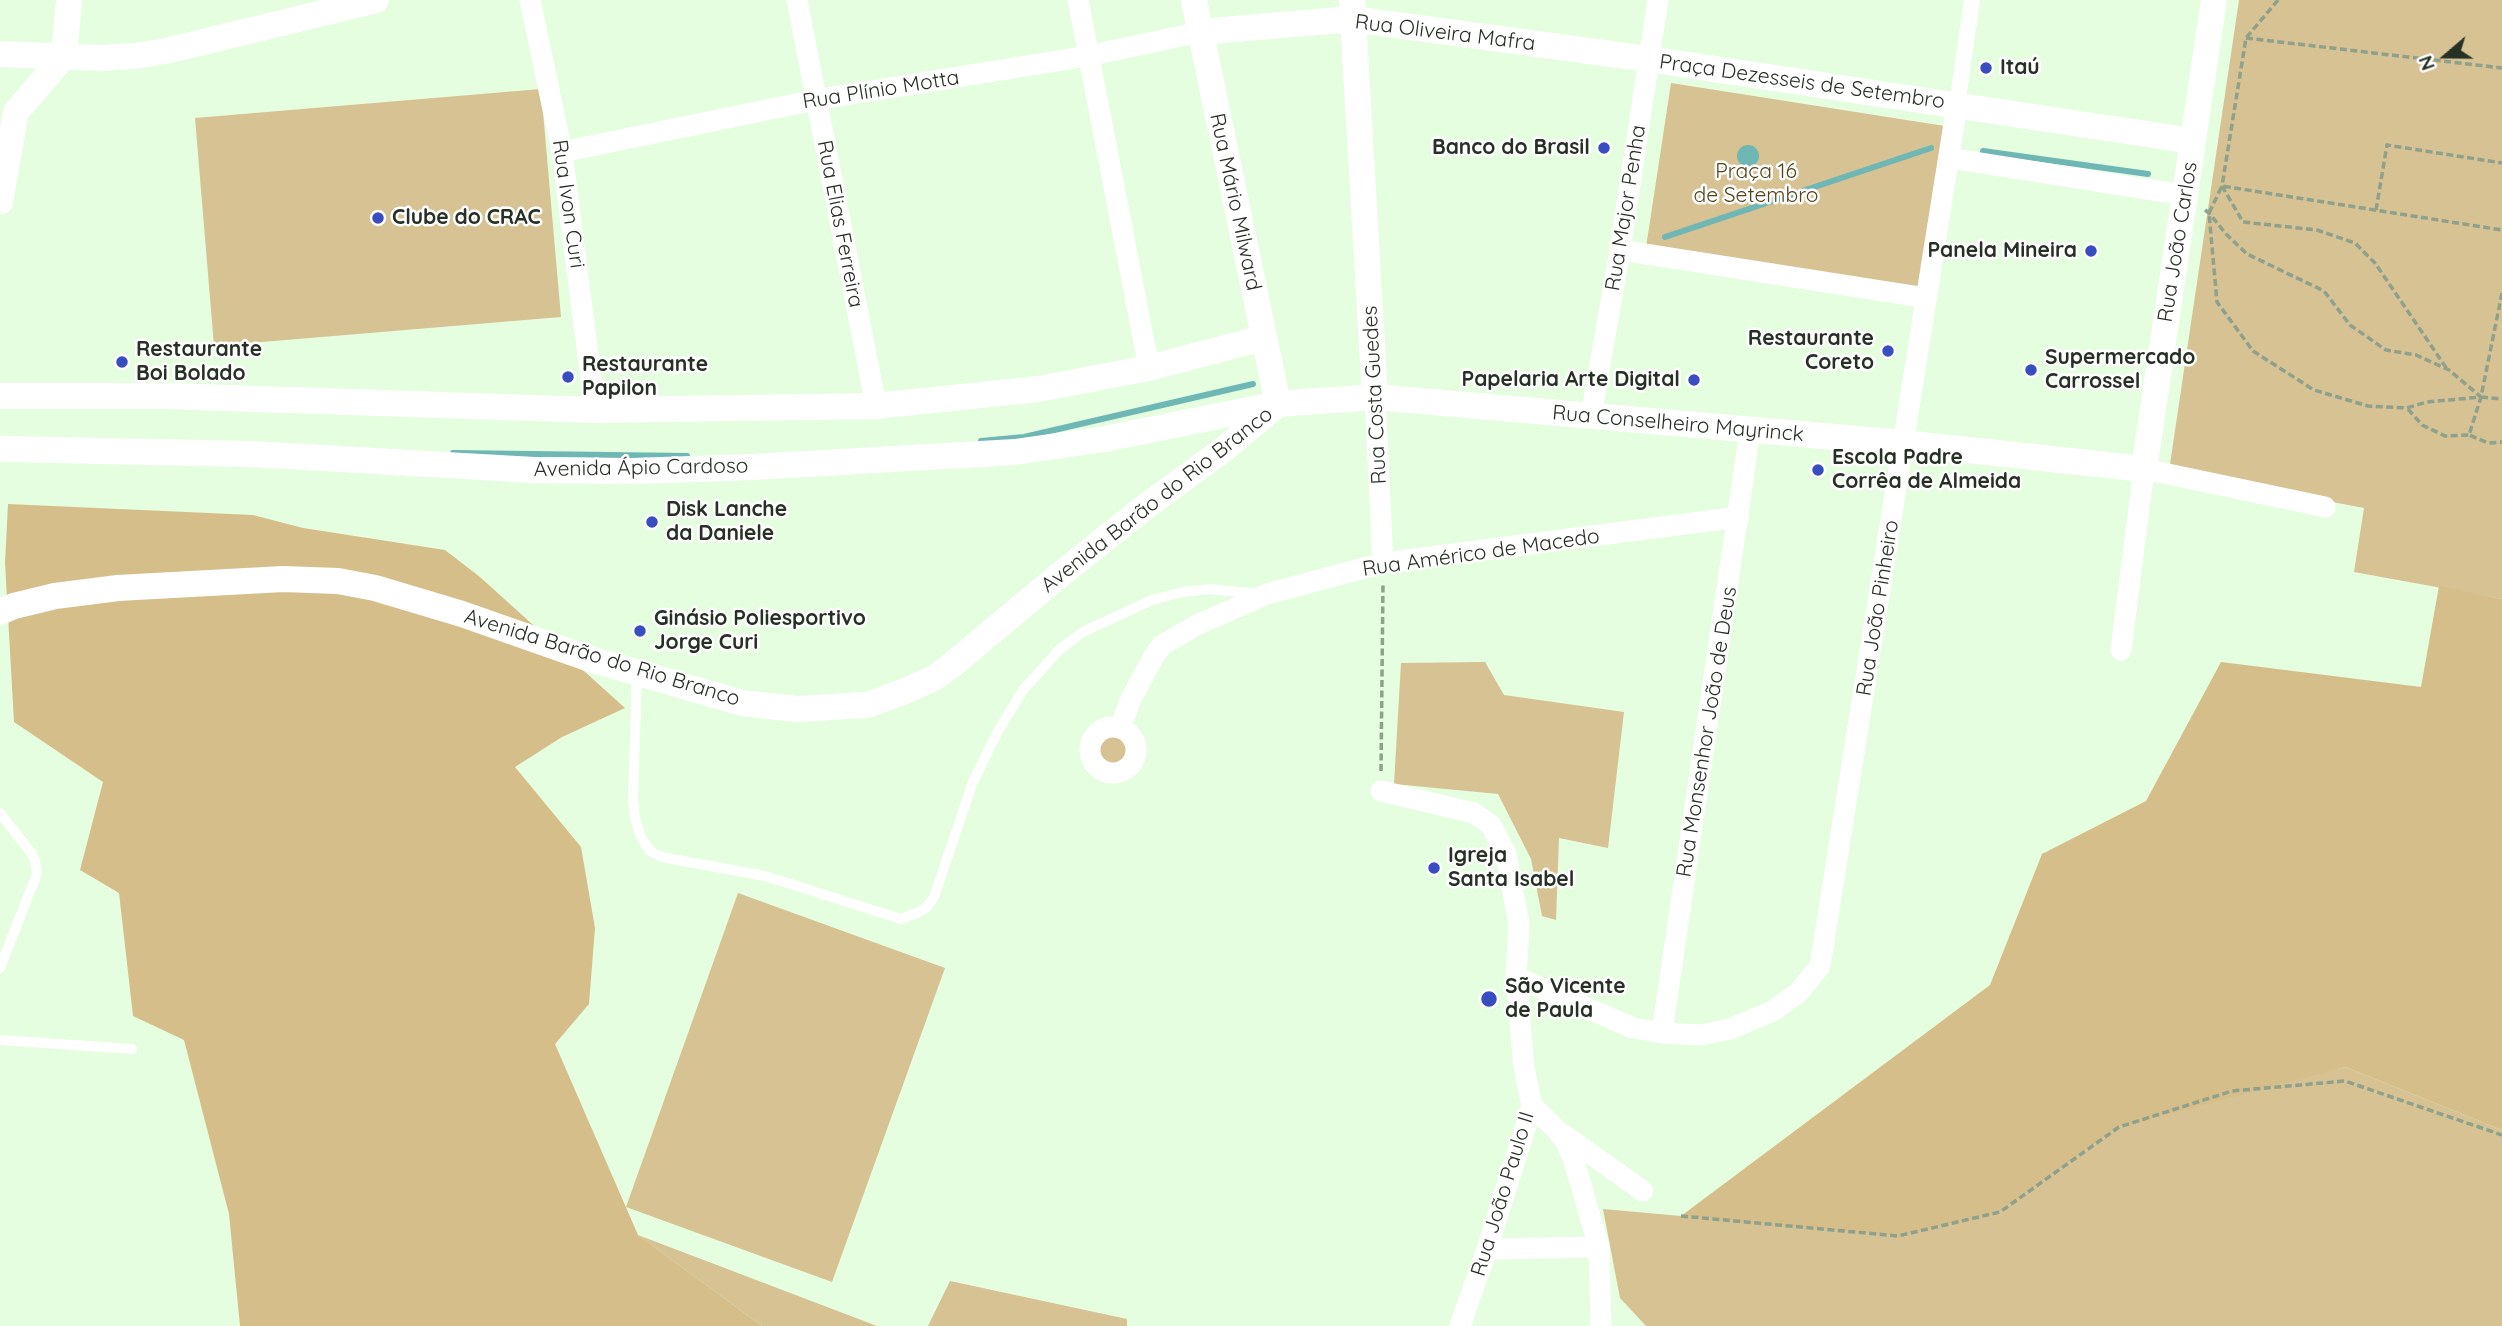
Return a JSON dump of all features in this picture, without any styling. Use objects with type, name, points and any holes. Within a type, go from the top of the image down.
[{"type":"street","points":[[10,105],[64,56],[69,0]]},
{"type":"street","points":[[0,202],[10,105],[7,54],[100,58],[166,51],[376,0]]},
{"type":"street","name":"Rua Ivon Curi","points":[[530,0],[562,152],[595,410]]},
{"type":"street","name":"Rua Elias Ferreira","points":[[797,0],[876,406]]},
{"type":"street","points":[[1079,0],[1149,368]]},
{"type":"street","name":"Rua Mário Milward","points":[[1194,0],[1278,404]]},
{"type":"street","name":"Rua Major Penha","points":[[1591,416],[1620,250],[1658,0]]},
{"type":"street","name":"Rua João Pinheiro","points":[[1662,1034],[1701,1035],[1751,1021],[1788,1002],[1800,992],[1820,966],[1972,0]]},
{"type":"street","name":"Rua João Carlos","points":[[2121,650],[2144,469],[2214,0]]},
{"type":"street","name":"Rua Oliveira Mafra","points":[[1200,33],[1352,10],[1648,59]]},
{"type":"street","name":"Rua Costa Guedes","points":[[1352,10],[1383,563]]},
{"type":"street","name":"Rua Plínio Motta","points":[[562,152],[815,100],[1088,56],[1200,33]]},
{"type":"street","name":"Praça Dezesseis de Setembro","points":[[1648,59],[2193,141]]},
{"type":"street","points":[[1948,158],[2184,195]]},
{"type":"street","points":[[1620,250],[1927,298]]},
{"type":"street","points":[[0,396],[262,398],[595,410],[876,406],[1038,389],[1149,368],[1263,338]]},
{"type":"street","name":"Rua Conselheiro Mayrinck","points":[[1278,404],[1375,397],[1904,443],[2144,469],[2325,507]]},
{"type":"street","name":"Avenida Ápio Cardoso","points":[[0,449],[252,454],[534,470],[658,470],[1014,452],[1105,439],[1278,404]]},
{"type":"street","name":"Avenida Barão do Rio Branco","points":[[0,612],[55,596],[118,588],[283,579],[338,581],[374,588],[449,610],[637,673],[742,702],[796,709],[867,705],[934,678],[952,665],[1056,578],[1145,507],[1223,450],[1278,404]]},
{"type":"street","name":"Rua Monsenhor João de Deus","points":[[1662,1034],[1750,431]]},
{"type":"street","name":"Rua Américo de Macedo","points":[[1120,728],[1137,688],[1162,646],[1197,625],[1267,594],[1383,563],[1739,517]]},
{"type":"street","name":"Rua João Paulo II","points":[[1381,791],[1474,813],[1491,825],[1506,854],[1514,888],[1519,924],[1516,977],[1524,1068],[1532,1106],[1460,1326]]},
{"type":"street","points":[[1516,977],[1633,1028],[1662,1034]]},
{"type":"street","points":[[1532,1106],[1557,1130],[1643,1191]]},
{"type":"street","points":[[1557,1130],[1566,1142],[1574,1161],[1599,1247],[1601,1326]]},
{"type":"street","points":[[1487,1250],[1599,1247]]},
{"type":"lane","points":[[637,673],[633,798],[640,835],[649,850],[661,857],[765,876],[901,919],[919,912],[934,897],[974,782],[997,733],[1023,691],[1060,649],[1083,632],[1152,600],[1209,589],[1267,594]]},
{"type":"lane","points":[[0,813],[32,854],[37,874],[0,968]]},
{"type":"lane","points":[[0,1040],[132,1049]]},
{"type":"path","points":[[2278,0],[2246,38],[2222,186],[2209,213],[2217,302],[2253,351],[2314,390],[2368,406],[2407,408],[2427,402],[2481,397],[2502,399]]},
{"type":"path","points":[[2246,38],[2502,68]]},
{"type":"path","points":[[2376,210],[2386,145],[2502,163]]},
{"type":"path","points":[[2222,186],[2502,230]]},
{"type":"path","points":[[2222,186],[2243,222],[2317,230],[2355,243],[2375,263],[2449,370],[2481,397]]},
{"type":"path","points":[[2184,195],[2209,213],[2226,234],[2248,254],[2324,291],[2350,325],[2386,350],[2416,355],[2449,370]]},
{"type":"path","points":[[2469,435],[2481,397],[2502,293]]},
{"type":"path","points":[[2407,408],[2422,425],[2445,436],[2469,435],[2488,443],[2502,442]]},
{"type":"path","points":[[1381,791],[1383,563]]},
{"type":"path","points":[[1681,1216],[1898,1236],[2000,1212],[2119,1127],[2232,1091],[2345,1081],[2502,1135]]},
{"type":"green space","points":[[2239,0],[2502,0],[2502,599],[2354,572],[2364,508],[2169,471]]},
{"type":"green space","name":"Praça 16 de Setembro","points":[[1671,83],[1951,127],[1917,296],[1645,254]]},
{"type":"green space","name":"Clube do CRAC","points":[[541,89],[561,317],[214,346],[195,118]]},
{"type":"green space","points":[[1485,662],[1504,695],[1624,712],[1608,848],[1559,838],[1556,920],[1542,916],[1531,859],[1498,794],[1394,784],[1401,663]]},
{"type":"green space","points":[[1113,732],[1126,737],[1131,750],[1126,763],[1113,768],[1100,763],[1095,750],[1100,737]]},
{"type":"green space","points":[[738,893],[945,968],[832,1282],[626,1207]]},
{"type":"green space","points":[[2345,1067],[2502,1130],[2502,1326],[1646,1326],[1620,1298],[1603,1209],[1681,1216],[2000,1212],[2119,1127],[2232,1091]]},
{"type":"green space","points":[[638,1235],[877,1326],[762,1326]]},
{"type":"green space","points":[[950,1281],[1127,1319],[1127,1326],[928,1326]]},
{"type":"shaded area","points":[[8,504],[253,515],[303,528],[445,550],[480,577],[625,708],[562,737],[515,767],[581,847],[595,928],[589,1004],[555,1044],[638,1235],[762,1326],[240,1326],[229,1214],[184,1040],[133,1016],[119,893],[80,870],[103,782],[14,722],[5,563]]},
{"type":"shaded area","points":[[2439,586],[2502,599],[2502,1130],[2345,1067],[2119,1127],[2000,1212],[1898,1236],[1681,1216],[1990,985],[2042,854],[2146,801],[2221,662],[2421,687]]},
{"type":"water","points":[[1748,145],[1756,148],[1759,156],[1756,164],[1748,167],[1740,164],[1737,156],[1740,148]]},
{"type":"waterway","points":[[1665,237],[1931,148]]},
{"type":"waterway","points":[[1983,151],[2148,174]]},
{"type":"waterway","points":[[981,441],[1024,437],[1253,384]]},
{"type":"waterway","points":[[453,453],[687,456]]},
{"type":"place","name":"Itaú","points":[[1986,68]]},
{"type":"place","name":"Banco do Brasil","points":[[1604,148]]},
{"type":"place","name":"Clube do CRAC","points":[[378,218]]},
{"type":"place","name":"Panela Mineira","points":[[2091,251]]},
{"type":"place","name":"Restaurante Coreto","points":[[1888,351]]},
{"type":"place","name":"Restaurante Boi Bolado","points":[[122,362]]},
{"type":"place","name":"Supermercado Carrossel","points":[[2031,370]]},
{"type":"place","name":"Restaurante Papilon","points":[[568,377]]},
{"type":"place","name":"Papelaria Arte Digital","points":[[1694,380]]},
{"type":"place","name":"Escola Padre Corrêa de Almeida","points":[[1818,470]]},
{"type":"place","name":"Disk Lanche da Daniele","points":[[652,522]]},
{"type":"place","name":"Ginásio Poliesportivo Jorge Curi","points":[[640,631]]},
{"type":"place","name":"Igreja Santa Isabel","points":[[1434,868]]},
{"type":"place","name":"São Vicente de Paula","points":[[1489,999]]}]
